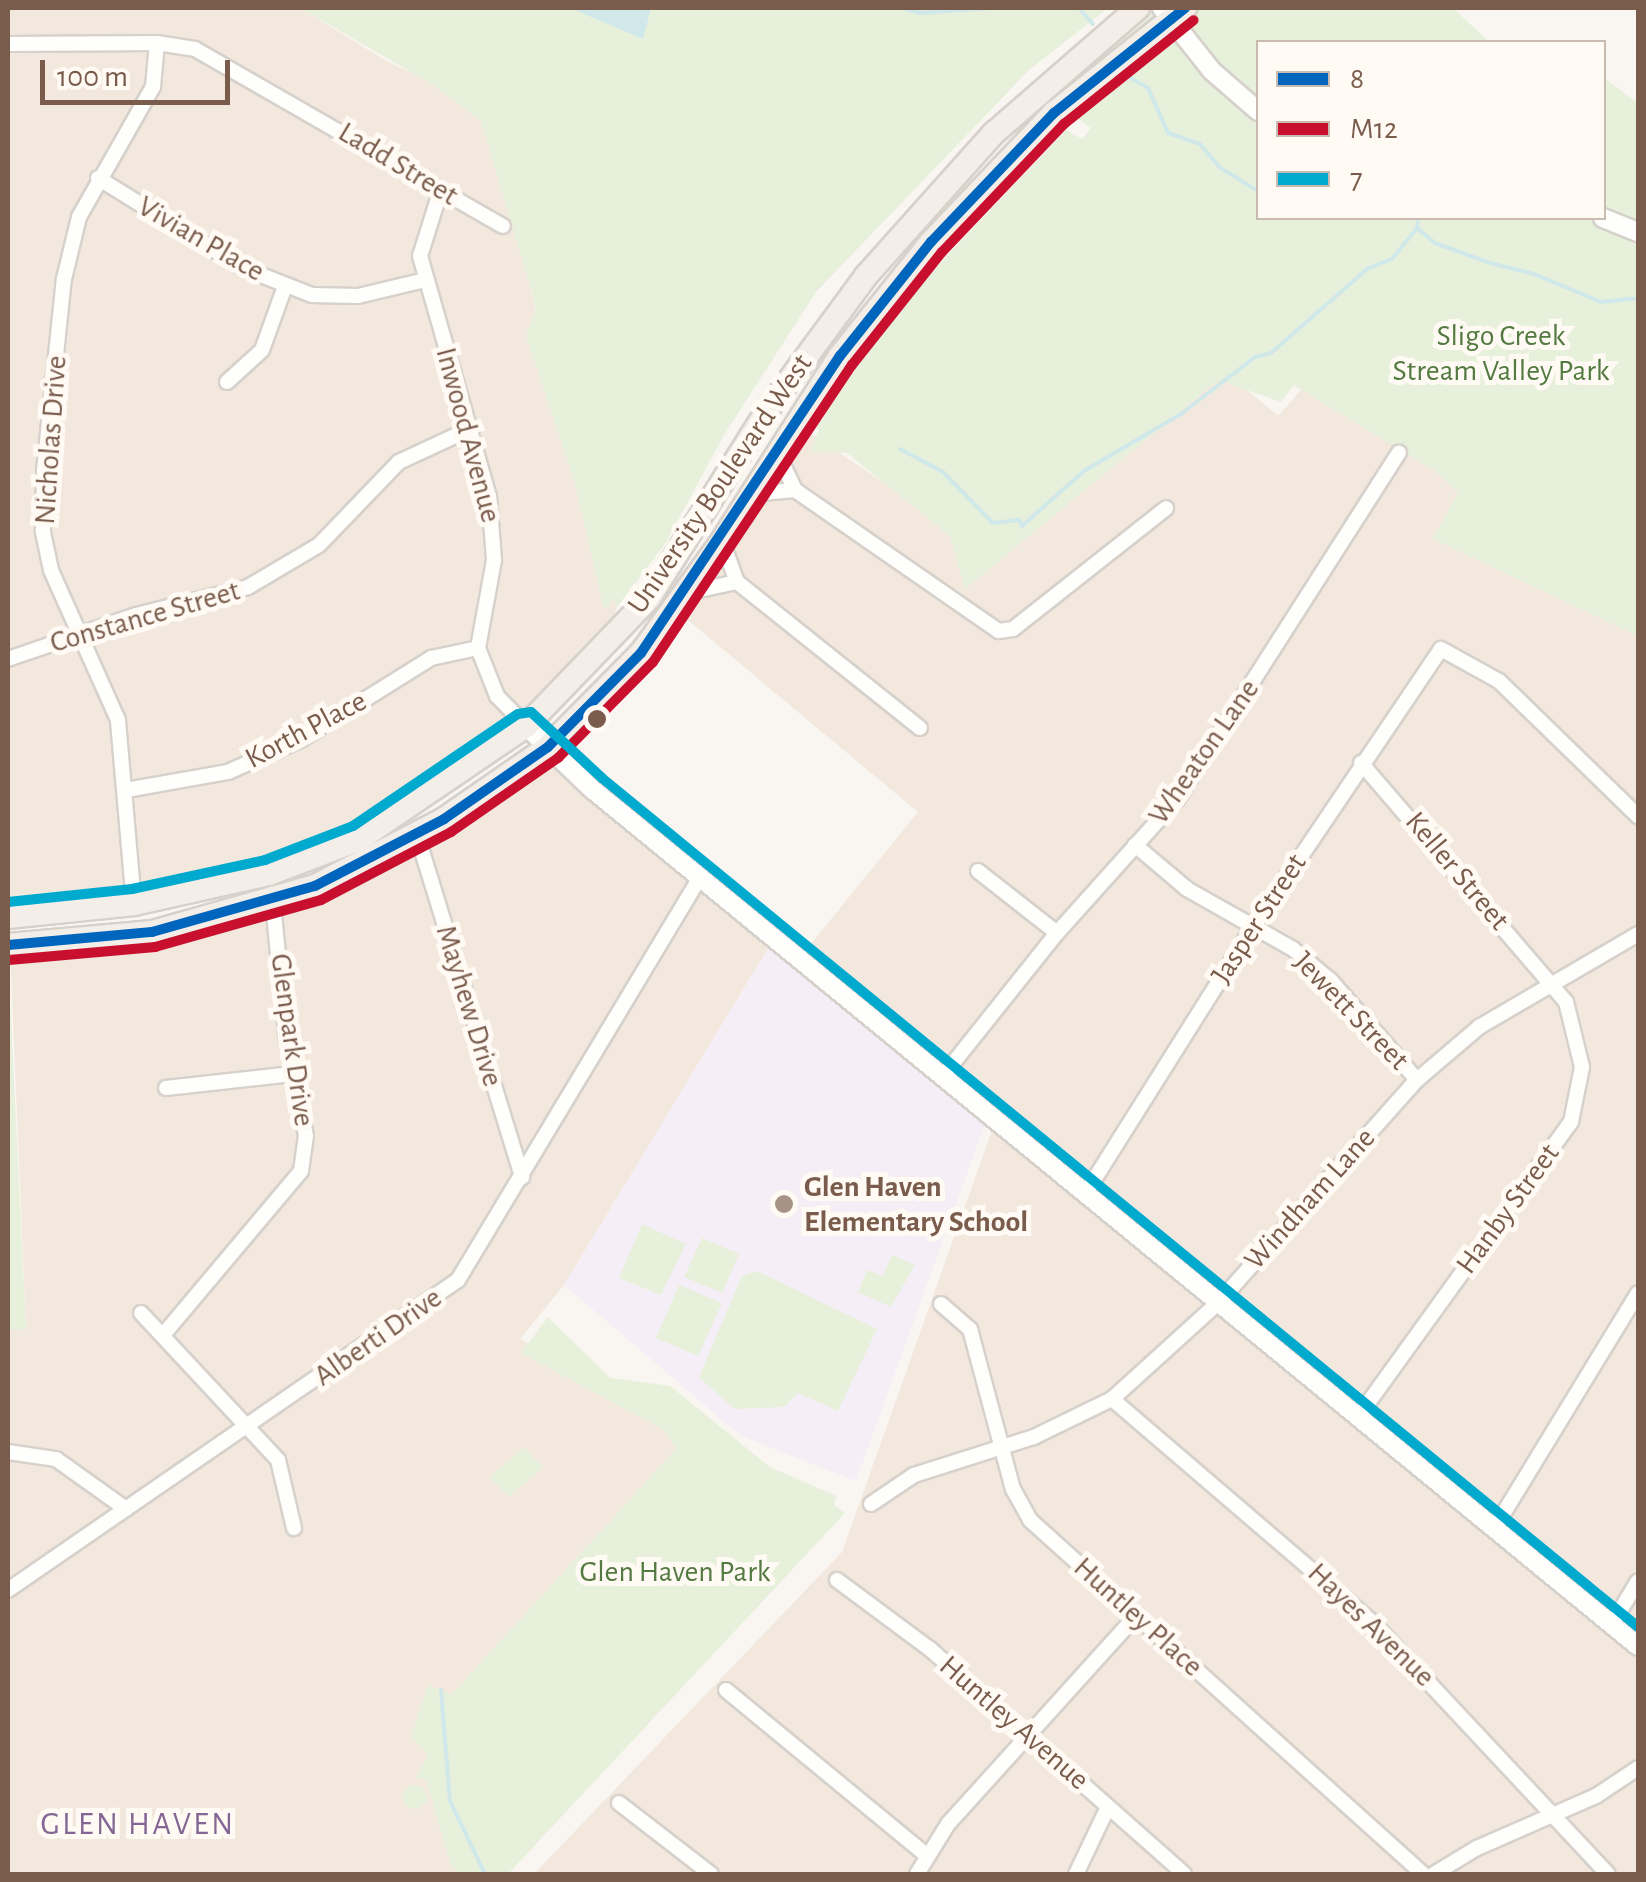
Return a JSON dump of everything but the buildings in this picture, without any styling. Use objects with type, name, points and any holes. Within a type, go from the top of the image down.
[{"type":"main road","name":"University Boulevard West","points":[[8,917],[134,904],[269,874],[360,838],[526,726],[649,598],[768,409],[866,276],[994,133],[1138,8]]},
{"type":"main road","name":"University Boulevard West","points":[[8,946],[152,932],[274,901],[417,835],[548,747],[640,653],[685,594],[840,356],[931,242],[1054,113],[1172,11]]},
{"type":"street","points":[[1172,11],[1212,71],[1256,109]]},
{"type":"street","name":"Ladd Street","points":[[8,44],[158,43],[218,59],[503,226]]},
{"type":"street","name":"Nicholas Drive","points":[[134,904],[118,720],[51,570],[43,532],[44,472],[64,278],[98,178],[153,87],[158,43]]},
{"type":"street","name":"Vivian Place","points":[[98,178],[243,268],[285,286],[358,296],[425,280]]},
{"type":"street","name":"Inwood Avenue","points":[[440,188],[422,236],[425,280],[470,429],[495,536],[478,648]]},
{"type":"street","points":[[1606,220],[1638,232]]},
{"type":"street","points":[[227,382],[262,350],[285,286]]},
{"type":"street","name":"Constance Street","points":[[8,659],[80,633],[214,600],[287,567],[318,546],[399,462],[470,429]]},
{"type":"street","points":[[776,450],[794,490],[1000,632],[1013,630],[1166,508]]},
{"type":"street","name":"Wheaton Lane","points":[[942,1076],[1057,933],[1178,798],[1399,454]]},
{"type":"street","points":[[748,494],[794,490]]},
{"type":"street","points":[[722,541],[737,582],[920,728]]},
{"type":"street","points":[[685,594],[737,582]]},
{"type":"street","points":[[478,648],[497,696],[548,747],[700,878],[1638,1646]]},
{"type":"street","name":"Korth Place","points":[[126,790],[228,772],[300,740],[431,658],[478,648]]},
{"type":"street","name":"Jasper Street","points":[[1086,1194],[1361,762],[1441,650],[1499,680],[1638,816]]},
{"type":"street","name":"Keller Street","points":[[1361,762],[1551,982]]},
{"type":"street","name":"Mayhew Drive","points":[[417,835],[522,1177]]},
{"type":"street","name":"Jewett Street","points":[[1136,845],[1187,890],[1254,926],[1331,981],[1417,1080]]},
{"type":"street","points":[[978,871],[1057,933]]},
{"type":"street","name":"Glenpark Drive","points":[[164,1336],[301,1171],[306,1136],[292,1074],[269,874]]},
{"type":"street","name":"Alberti Drive","points":[[8,1590],[446,1290],[480,1252],[700,878]]},
{"type":"street","name":"Windham Lane","points":[[871,1504],[914,1475],[1064,1426],[1112,1399],[1218,1303],[1417,1080],[1479,1027],[1638,934]]},
{"type":"street","name":"Hanby Street","points":[[1358,1417],[1571,1122],[1580,1095],[1580,1038],[1551,982]]},
{"type":"street","points":[[166,1088],[292,1074]]},
{"type":"street","points":[[1494,1529],[1638,1293]]},
{"type":"street","name":"Huntley Place","points":[[941,1304],[970,1329],[1013,1489],[1030,1520],[1423,1874]]},
{"type":"street","points":[[141,1313],[278,1460],[288,1484],[294,1528]]},
{"type":"street","name":"Hayes Avenue","points":[[1112,1399],[1372,1622],[1551,1818],[1608,1874]]},
{"type":"street","points":[[8,1452],[56,1460],[126,1509]]},
{"type":"street","name":"Huntley Avenue","points":[[837,1580],[1028,1735],[1184,1874]]},
{"type":"street","points":[[1612,1624],[1638,1581]]},
{"type":"street","points":[[917,1874],[926,1855],[1136,1615]]},
{"type":"street","points":[[726,1690],[926,1855]]},
{"type":"street","points":[[1434,1874],[1477,1848],[1551,1818],[1638,1768]]},
{"type":"street","points":[[619,1803],[710,1874]]},
{"type":"street","points":[[1076,1874],[1108,1807]]},
{"type":"shaded area","points":[[8,8],[300,8],[388,62],[480,103],[617,607],[603,652],[429,797],[269,874],[8,917]]},
{"type":"shaded area","points":[[1227,373],[1278,416],[1311,379],[1375,420],[1638,625],[1638,1874],[534,1874],[842,1552],[1000,1108],[971,1076],[806,950],[918,812],[683,616],[810,433],[975,544]]},
{"type":"shaded area","points":[[548,747],[760,927],[769,947],[564,1285],[520,1339],[690,1434],[489,1874],[8,1874],[8,1331],[26,1329],[10,945],[77,941],[315,886]]},
{"type":"shaded area","name":"Glen Haven Elementary School","points":[[769,947],[985,1124],[856,1481],[741,1436],[564,1285]]},
{"type":"green space","points":[[300,8],[1108,8],[1029,70],[816,292],[724,435],[665,544],[617,607],[614,598],[604,610],[574,480],[526,336],[536,307],[481,121],[432,84]]},
{"type":"green space","name":"Sligo Creek Stream Valley Park","points":[[1159,8],[1453,8],[1487,40],[1256,40],[1256,220],[1606,220],[1606,79],[1638,103],[1638,636],[1433,539],[1458,493],[1438,473],[1294,385],[1281,402],[1218,380],[965,589],[950,536],[847,453],[810,451],[819,430],[809,418],[823,420],[834,395],[911,294],[1066,130],[1082,139],[1091,128],[1068,111],[1013,101]]},
{"type":"green space","points":[[8,958],[26,1329],[8,1331]]},
{"type":"green space","points":[[642,1224],[686,1244],[661,1295],[619,1278]]},
{"type":"green space","points":[[702,1238],[739,1254],[722,1293],[684,1277]]},
{"type":"green space","points":[[892,1255],[915,1265],[891,1307],[858,1292],[867,1270],[883,1276]]},
{"type":"green space","points":[[757,1271],[877,1329],[838,1411],[798,1393],[784,1407],[734,1409],[699,1377],[742,1276]]},
{"type":"green space","points":[[679,1285],[722,1303],[698,1356],[656,1338]]},
{"type":"green space","name":"Glen Haven Park","points":[[548,1317],[610,1378],[670,1386],[770,1467],[836,1496],[834,1505],[845,1513],[508,1874],[460,1874],[451,1866],[426,1780],[416,1778],[428,1754],[411,1737],[428,1685],[451,1695],[676,1449],[666,1431],[521,1353]]},
{"type":"green space","points":[[524,1447],[543,1467],[509,1497],[490,1477]]},
{"type":"green space","points":[[415,1785],[427,1797],[415,1809],[403,1797]]},
{"type":"water","points":[[570,8],[651,8],[643,39]]},
{"type":"waterway","points":[[903,8],[920,13],[991,8]]},
{"type":"waterway","points":[[1079,8],[1093,24]]},
{"type":"waterway","points":[[1131,78],[1148,88],[1168,133],[1200,144],[1219,167],[1256,190]]},
{"type":"waterway","points":[[1418,220],[1417,228],[1435,243],[1490,263],[1534,274],[1601,302],[1638,298]]},
{"type":"waterway","points":[[900,449],[943,472],[993,523],[1019,520],[1022,526],[1084,471],[1181,414],[1255,357],[1271,353],[1367,269],[1392,259],[1417,228]]},
{"type":"waterway","points":[[441,1690],[450,1801],[485,1874]]},
{"type":"transit line","name":"8","points":[[8,945],[152,932],[315,886],[444,819],[548,747],[641,653],[840,356],[931,242],[1054,113],[1185,8]]},
{"type":"transit line","name":"M12","points":[[9,960],[155,947],[321,900],[451,832],[558,758],[653,662],[852,365],[942,252],[1064,124],[1194,20]]},
{"type":"transit line","name":"7","points":[[8,902],[132,889],[265,860],[353,826],[518,714],[531,712],[602,778],[1638,1627]]},
{"type":"place","name":"Glen Haven Elementary School","points":[[784,1204]]},
{"type":"district","name":"GLEN HAVEN","points":[[138,1824]]}]
